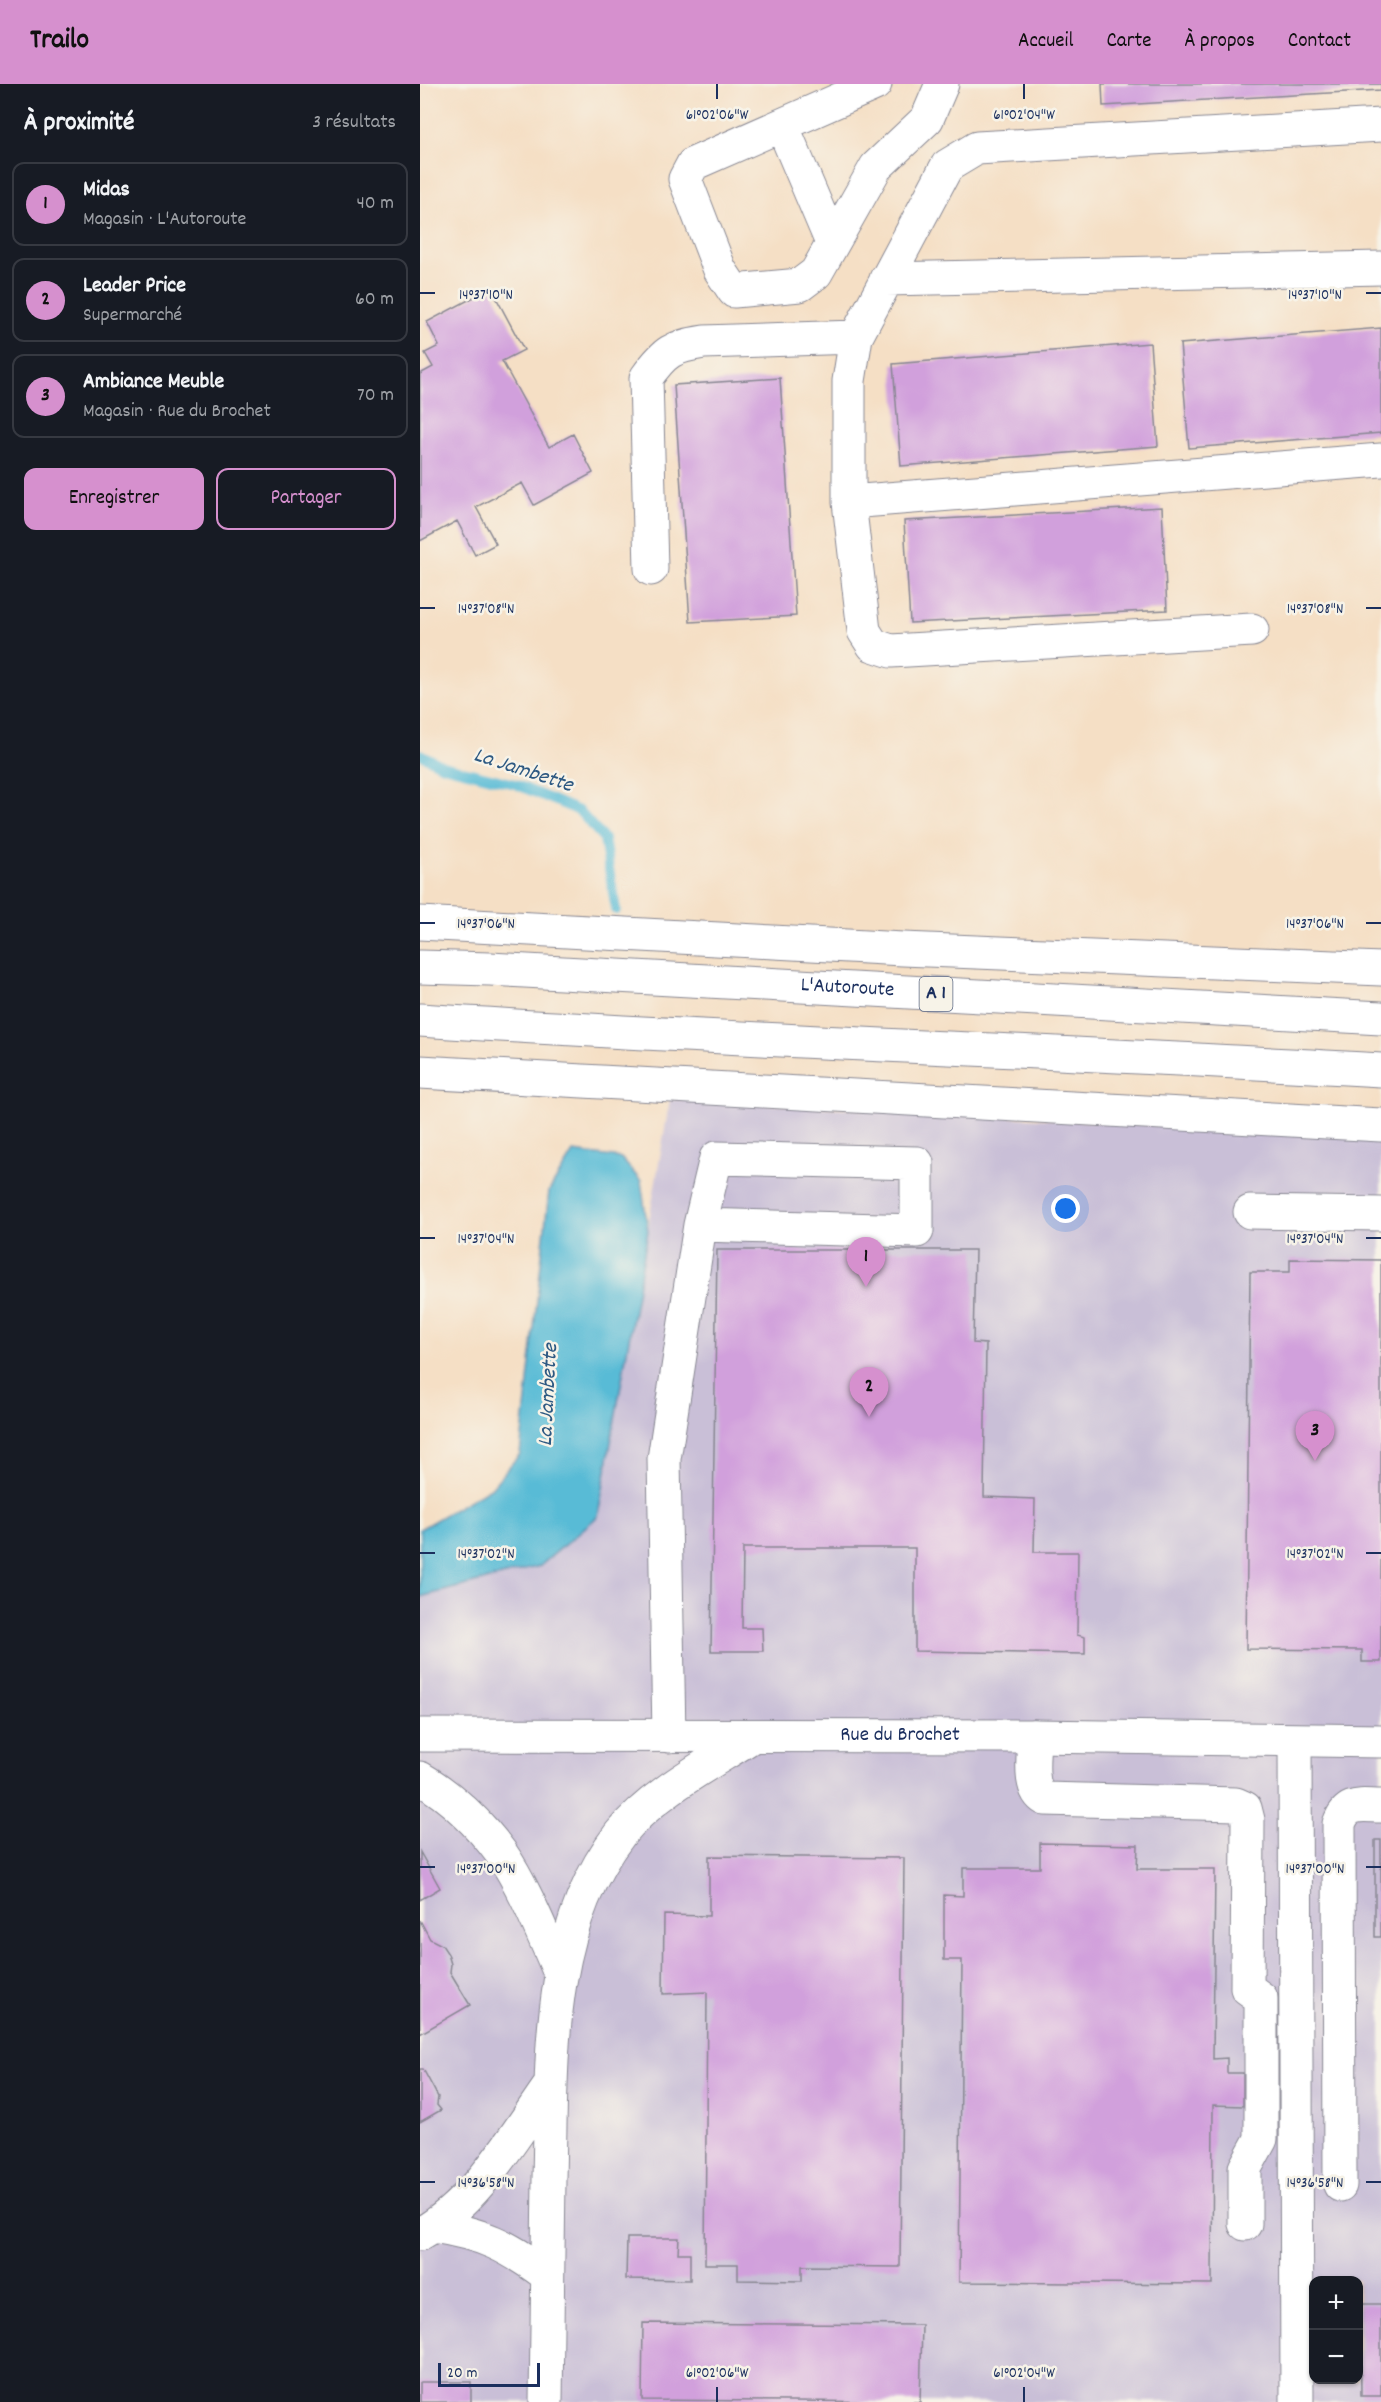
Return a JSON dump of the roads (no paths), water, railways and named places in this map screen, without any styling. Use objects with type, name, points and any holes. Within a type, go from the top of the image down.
[{"type":"main road","points":[[875,84],[693,164],[685,179],[720,270],[734,291],[800,285],[816,273],[876,167],[927,119],[942,84]]},
{"type":"main road","points":[[782,125],[832,243]]},
{"type":"main road","points":[[1251,630],[891,651],[873,645],[864,631],[849,502],[849,381],[856,337],[947,166],[977,148],[1381,125]]},
{"type":"main road","points":[[886,279],[1381,268]]},
{"type":"main road","points":[[651,569],[646,378],[661,357],[680,346],[704,342],[856,337]]},
{"type":"main road","points":[[849,502],[1381,460]]},
{"type":"main road","points":[[420,923],[926,950],[1381,969]]},
{"type":"main road","points":[[420,961],[490,969]]},
{"type":"main road","name":"L'Autoroute","points":[[420,967],[1381,1018]]},
{"type":"main road","points":[[1111,1004],[1381,1005]]},
{"type":"main road","points":[[420,1020],[645,1035],[1129,1055],[1381,1070]]},
{"type":"main road","points":[[1129,1055],[1381,1083]]},
{"type":"main road","points":[[420,1072],[1381,1125]]},
{"type":"main road","points":[[669,1736],[664,1459],[700,1225],[716,1158],[917,1163],[917,1232],[700,1225]]},
{"type":"main road","points":[[1250,1212],[1381,1214]]},
{"type":"main road","name":"Rue du Brochet","points":[[420,1736],[1034,1736],[1381,1741]]},
{"type":"main road","points":[[1034,1736],[1034,1784],[1038,1795],[1045,1799],[1236,1804],[1245,1808],[1248,1820],[1247,1988],[1262,1998],[1262,2139],[1245,2168],[1245,2224]]},
{"type":"main road","points":[[546,2402],[551,2084],[560,1972],[582,1901],[619,1835],[654,1801],[751,1737]]},
{"type":"main road","points":[[1295,1741],[1297,2402]]},
{"type":"main road","points":[[420,1778],[466,1813],[501,1853],[532,1910],[560,1972]]},
{"type":"main road","points":[[1340,2185],[1339,1824],[1343,1813],[1352,1806],[1381,1806]]},
{"type":"main road","points":[[426,2230],[468,2196],[490,2170],[551,2084]]},
{"type":"main road","points":[[426,2230],[465,2232],[491,2241],[517,2253],[548,2275]]},
{"type":"water","points":[[573,1152],[621,1158],[641,1181],[648,1231],[598,1516],[540,1566],[420,1597],[420,1529],[491,1488],[520,1454],[549,1191]]},
{"type":"waterway","name":"La Jambette","points":[[420,754],[443,766],[515,784],[579,811],[604,839],[616,910]]},
{"type":"place","name":"Midas","points":[[866,1287]]},
{"type":"place","name":"Leader Price","points":[[869,1417]]},
{"type":"place","name":"Ambiance Meuble","points":[[1315,1461]]}]
